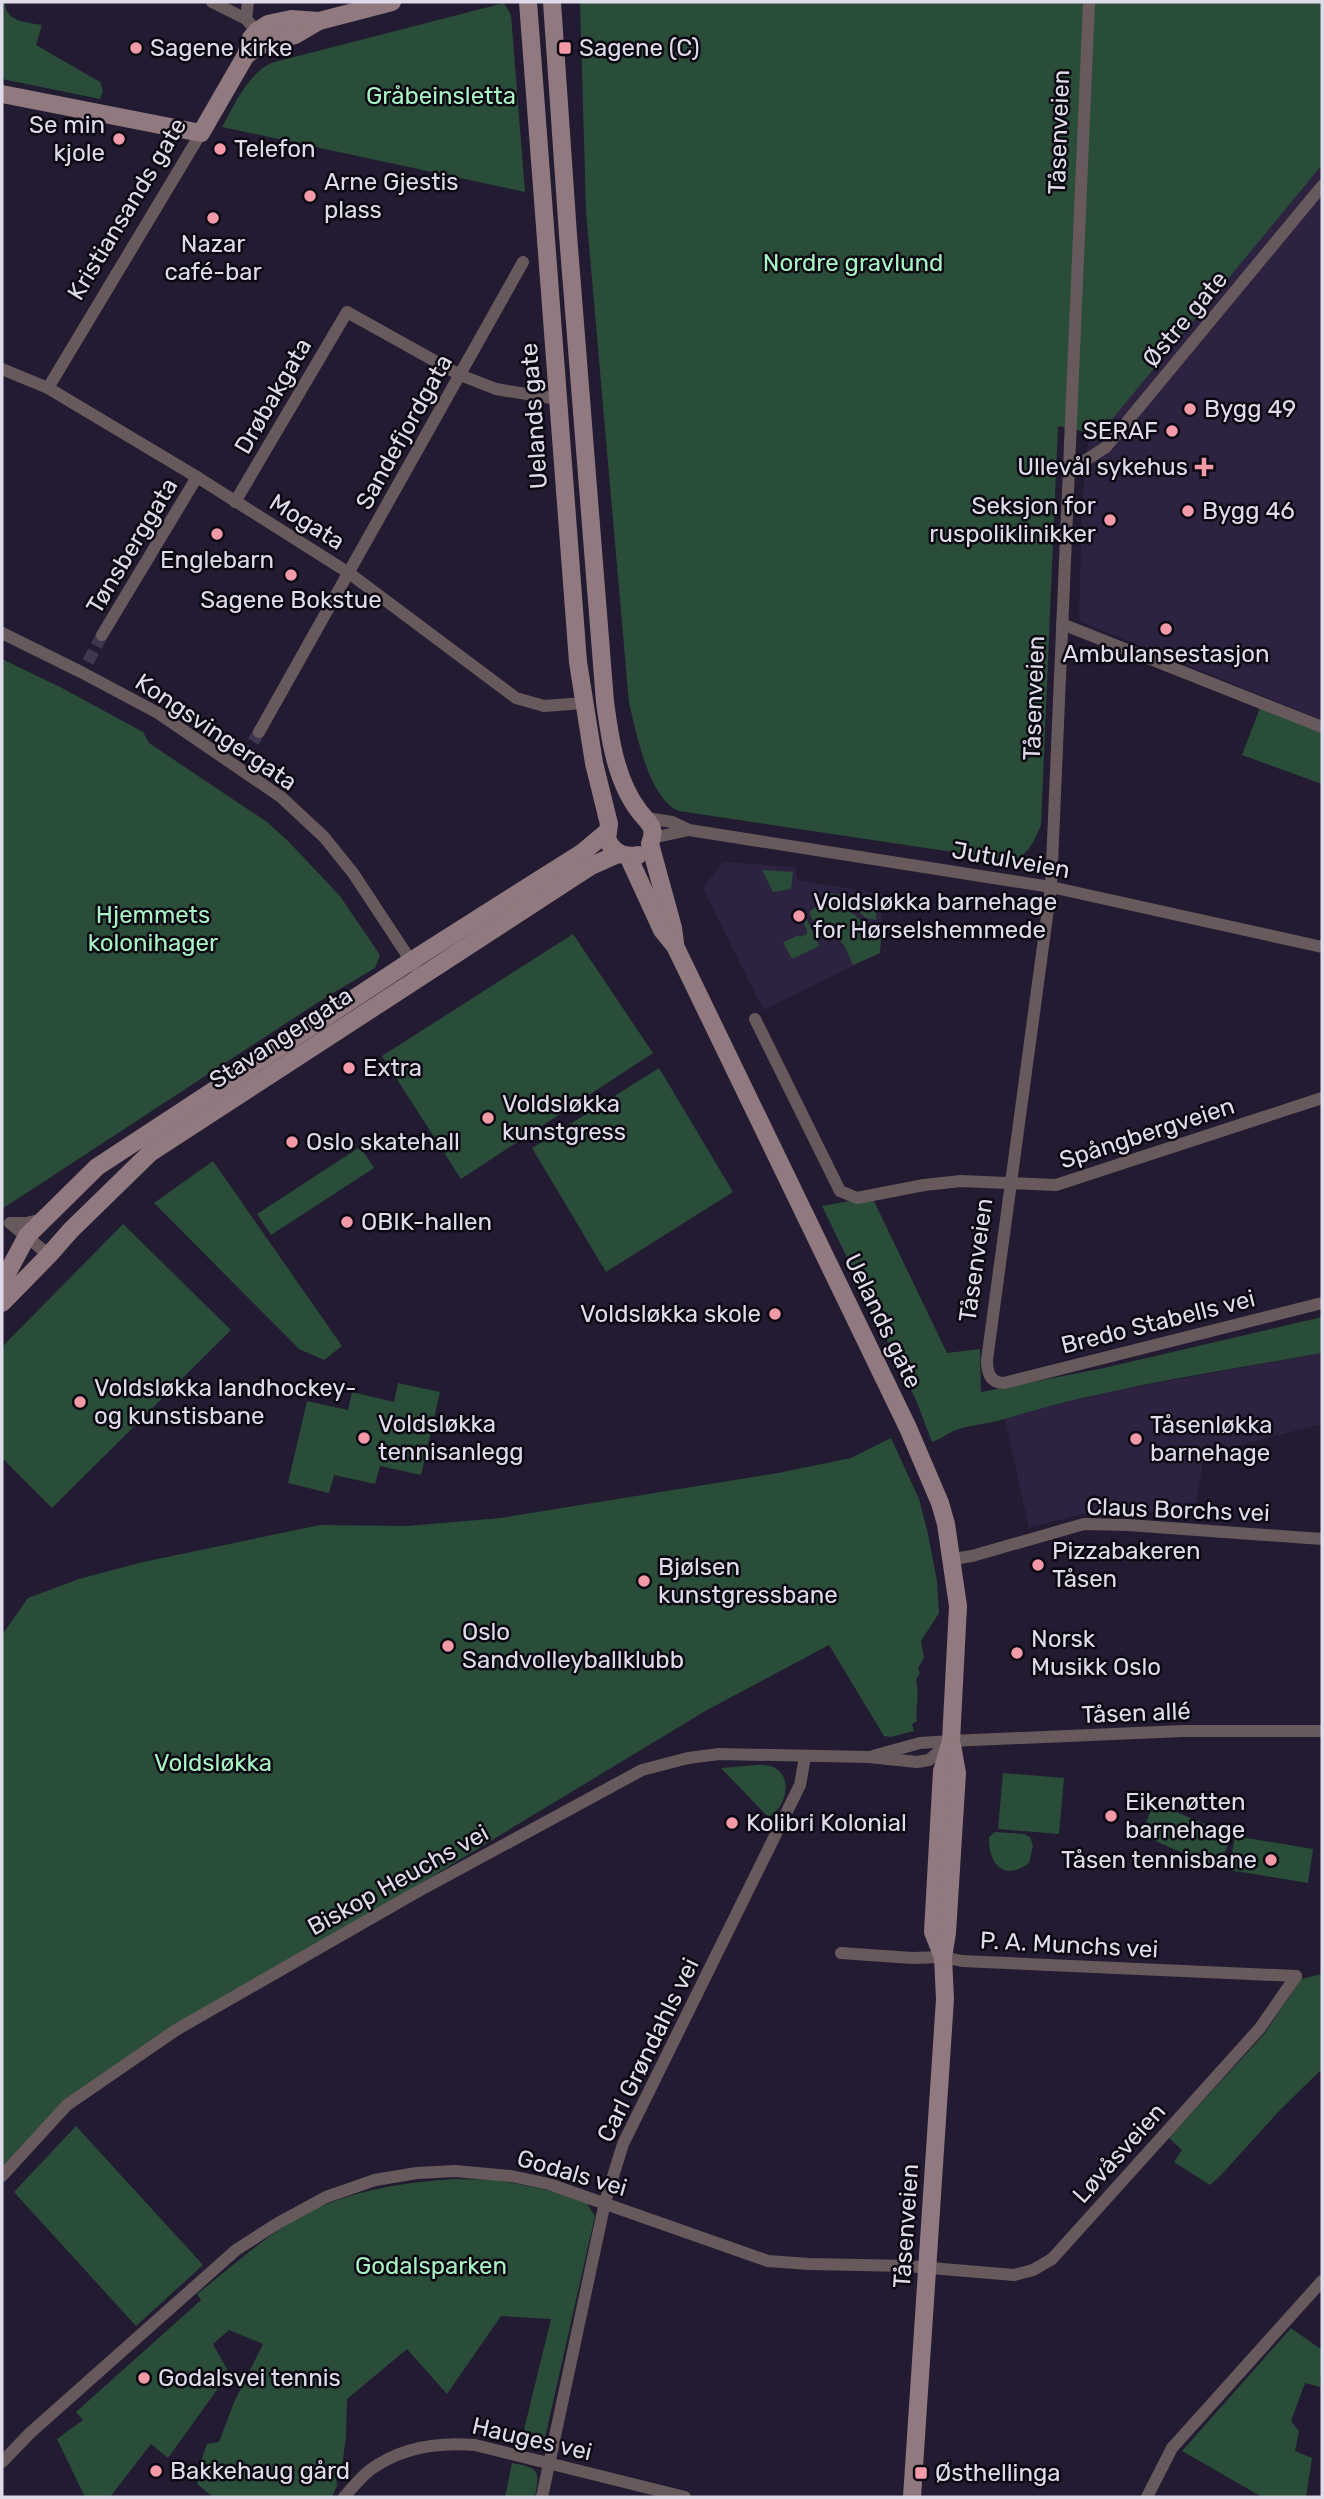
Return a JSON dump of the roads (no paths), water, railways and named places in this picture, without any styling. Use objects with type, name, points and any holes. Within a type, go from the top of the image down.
[{"type":"main road","points":[[256,31],[268,24],[291,19],[318,21],[392,2]]},
{"type":"main road","name":"Uelands gate","points":[[528,2],[571,595],[584,703],[610,845],[623,855],[662,930],[675,946],[908,1428],[940,1503],[953,1559],[958,1628],[951,1741]]},
{"type":"main road","name":"Uelands gate","points":[[552,2],[605,702],[623,781],[653,831],[651,841],[675,946]]},
{"type":"main road","name":"Kristiansands gate","points":[[201,133],[246,55],[256,31]]},
{"type":"main road","points":[[2,94],[201,133]]},
{"type":"main road","points":[[608,828],[622,812],[631,811],[643,816]]},
{"type":"main road","name":"Stavangergata","points":[[2,1283],[27,1236],[97,1167],[583,852],[608,828]]},
{"type":"main road","points":[[623,855],[637,855],[645,851],[651,841]]},
{"type":"main road","name":"Stavangergata","points":[[2,1303],[71,1230],[150,1153],[591,866],[623,855]]},
{"type":"main road","name":"Tåsenveien","points":[[912,2497],[945,1999],[943,1957],[947,1933],[957,1773],[951,1741]]},
{"type":"street","points":[[212,2],[256,31]]},
{"type":"street","points":[[248,2],[256,31]]},
{"type":"street","name":"Tåsenveien","points":[[1004,1383],[992,1380],[987,1368],[1051,887],[1089,2]]},
{"type":"street","name":"Kristiansands gate","points":[[48,388],[201,133]]},
{"type":"street","name":"Østre gate","points":[[1069,465],[1080,464],[1106,447],[1322,186]]},
{"type":"street","name":"Sandefjordgata","points":[[259,732],[523,262]]},
{"type":"street","name":"Drøbakgata","points":[[235,502],[347,312],[460,375]]},
{"type":"street","name":"Mogata","points":[[2,369],[48,388],[197,477],[349,573],[516,698],[544,706],[584,703]]},
{"type":"street","points":[[460,375],[496,389],[557,399]]},
{"type":"street","name":"Tønsberggata","points":[[102,635],[197,477]]},
{"type":"street","points":[[1062,624],[1322,727]]},
{"type":"street","name":"Kongsvingergata","points":[[2,633],[85,667],[241,762],[324,837],[353,873],[422,976]]},
{"type":"street","name":"Jutulveien","points":[[643,816],[672,822],[689,830],[1051,887],[1322,947]]},
{"type":"street","name":"Jutulveien","points":[[651,841],[689,830]]},
{"type":"street","name":"Spångbergveien","points":[[755,1019],[840,1191],[858,1198],[961,1181],[1056,1185],[1322,1098]]},
{"type":"street","points":[[6,1223],[44,1219]]},
{"type":"street","points":[[6,1223],[27,1236],[49,1255]]},
{"type":"street","name":"Bredo Stabells vei","points":[[1004,1383],[1322,1303]]},
{"type":"street","name":"Claus Borchs vei","points":[[953,1559],[1084,1524],[1322,1539]]},
{"type":"street","name":"Tåsen allé","points":[[951,1741],[1183,1731],[1322,1731]]},
{"type":"street","name":"Biskop Heuchs vei","points":[[869,1757],[920,1743],[951,1741]]},
{"type":"street","name":"Biskop Heuchs vei","points":[[2,2176],[67,2105],[176,2031],[415,1894],[642,1770],[688,1758],[719,1754],[806,1758],[869,1757],[899,1762],[929,1760],[951,1741]]},
{"type":"street","name":"Carl Grøndahls vei","points":[[542,2497],[605,2202],[624,2144],[800,1785],[806,1758]]},
{"type":"street","name":"P. A. Munchs vei","points":[[841,1952],[912,1958],[943,1957],[962,1961],[1296,1976]]},
{"type":"street","name":"Løvåsveien","points":[[928,2269],[1014,2275],[1033,2270],[1052,2259],[1260,2028],[1296,1976]]},
{"type":"street","name":"Godals vei","points":[[2,2462],[30,2433],[236,2250],[326,2197],[374,2180],[455,2171],[510,2176],[549,2184],[605,2202],[768,2260],[928,2269]]},
{"type":"street","points":[[1147,2497],[1172,2448],[1322,2281]]},
{"type":"street","name":"Hauges vei","points":[[344,2497],[370,2470],[391,2458],[418,2447],[449,2443],[475,2445],[685,2497]]},
{"type":"tunnel","points":[[88,662],[102,635]]},
{"type":"tunnel","points":[[244,757],[259,732]]},
{"type":"place","name":"Sagene kirke","points":[[136,48]]},
{"type":"place","name":"Sagene (C)","points":[[565,48]]},
{"type":"place","name":"Se min kjole","points":[[119,139]]},
{"type":"place","name":"Telefon","points":[[220,149]]},
{"type":"place","name":"Arne Gjestis plass","points":[[310,196]]},
{"type":"place","name":"Nazar café-bar","points":[[213,218]]},
{"type":"place","name":"Bygg 49","points":[[1190,409]]},
{"type":"place","name":"SERAF","points":[[1172,431]]},
{"type":"place","name":"Ullevål sykehus","points":[[1204,467]]},
{"type":"place","name":"Bygg 46","points":[[1188,511]]},
{"type":"place","name":"Seksjon for ruspoliklinikker","points":[[1110,520]]},
{"type":"place","name":"Englebarn","points":[[217,534]]},
{"type":"place","name":"Sagene Bokstue","points":[[291,575]]},
{"type":"place","name":"Ambulansestasjon","points":[[1166,629]]},
{"type":"place","name":"Voldsløkka barnehage for Hørselshemmede","points":[[799,916]]},
{"type":"place","name":"Extra","points":[[349,1068]]},
{"type":"place","name":"Voldsløkka kunstgress","points":[[488,1118]]},
{"type":"place","name":"Oslo skatehall","points":[[292,1142]]},
{"type":"place","name":"OBIK-hallen","points":[[347,1222]]},
{"type":"place","name":"Voldsløkka skole","points":[[775,1314]]},
{"type":"place","name":"Voldsløkka landhockey- og kunstisbane","points":[[80,1402]]},
{"type":"place","name":"Voldsløkka tennisanlegg","points":[[364,1438]]},
{"type":"place","name":"Tåsenløkka barnehage","points":[[1136,1439]]},
{"type":"place","name":"Pizzabakeren Tåsen","points":[[1038,1565]]},
{"type":"place","name":"Bjølsen kunstgressbane","points":[[644,1581]]},
{"type":"place","name":"Oslo Sandvolleyballklubb","points":[[448,1646]]},
{"type":"place","name":"Norsk Musikk Oslo","points":[[1017,1653]]},
{"type":"place","name":"Eikenøtten barnehage","points":[[1111,1816]]},
{"type":"place","name":"Kolibri Kolonial","points":[[732,1823]]},
{"type":"place","name":"Tåsen tennisbane","points":[[1271,1860]]},
{"type":"place","name":"Godalsvei tennis","points":[[144,2378]]},
{"type":"place","name":"Bakkehaug gård","points":[[156,2471]]},
{"type":"place","name":"Østhellinga","points":[[921,2473]]},
{"type":"park label","name":"Gråbeinsletta","points":[[441,96]]},
{"type":"park label","name":"Nordre gravlund","points":[[853,263]]},
{"type":"park label","name":"Hjemmets kolonihager","points":[[153,929]]},
{"type":"park label","name":"Voldsløkka","points":[[213,1763]]},
{"type":"park label","name":"Godalsparken","points":[[431,2266]]}]
